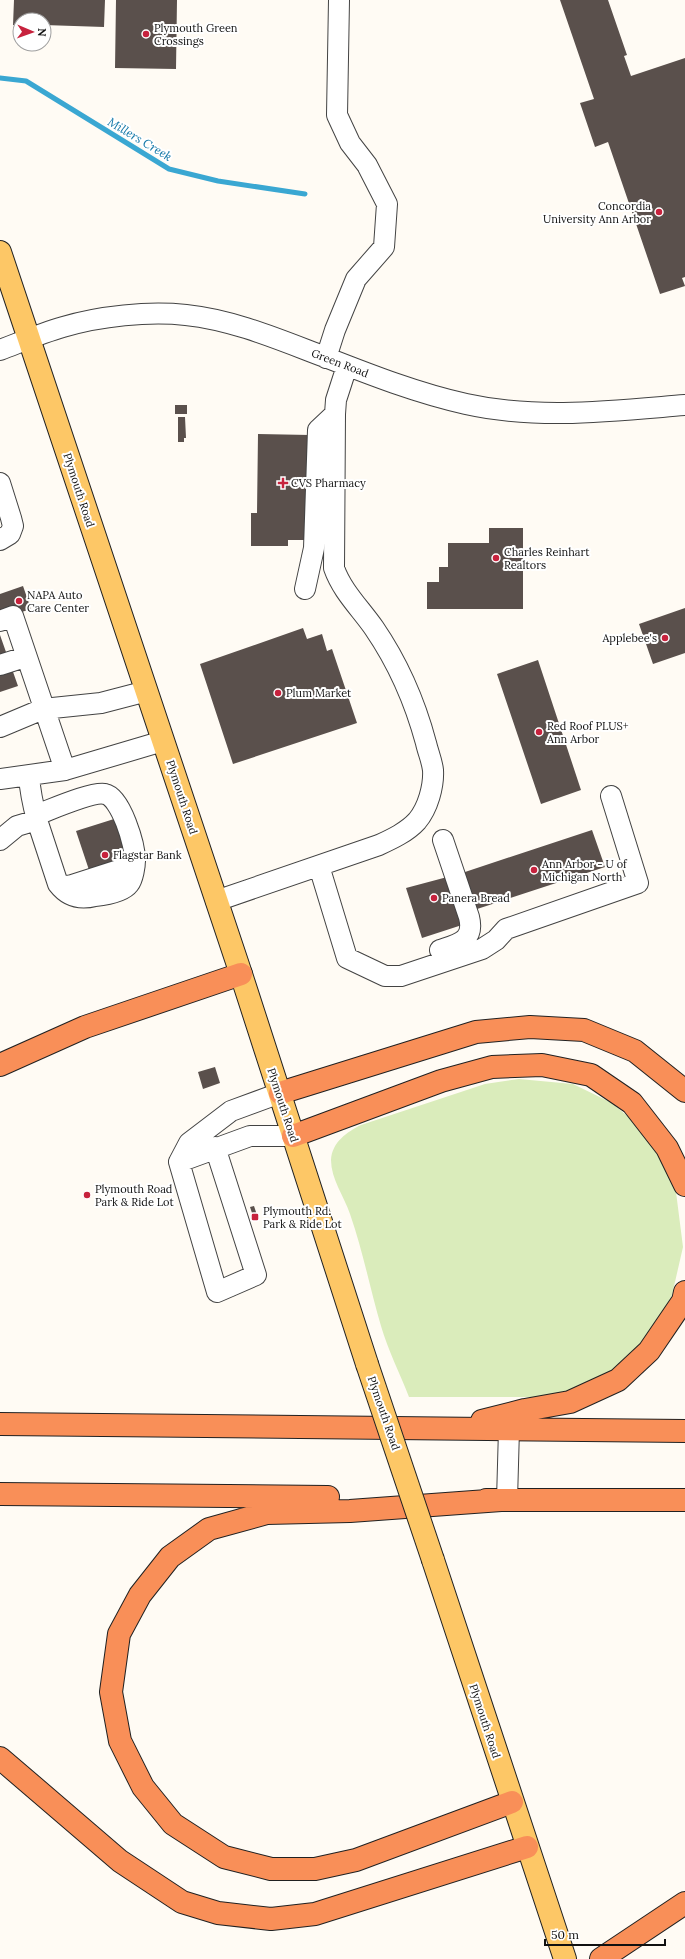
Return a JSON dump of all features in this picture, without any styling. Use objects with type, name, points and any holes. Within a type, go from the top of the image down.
[{"type":"highway","points":[[0,1065],[85,1027],[241,974]]},
{"type":"highway","points":[[280,1093],[476,1032],[530,1027],[584,1030],[635,1052],[685,1091]]},
{"type":"highway","points":[[294,1136],[441,1081],[492,1067],[542,1065],[591,1075],[632,1103],[667,1148],[685,1185]]},
{"type":"highway","points":[[452,1428],[525,1410],[570,1402],[618,1380],[649,1352],[683,1301],[685,1292]]},
{"type":"highway","points":[[0,1424],[685,1431]]},
{"type":"highway","points":[[0,1494],[504,1500],[685,1500]]},
{"type":"highway","points":[[504,1500],[350,1511],[267,1513],[209,1530],[170,1557],[140,1595],[120,1634],[111,1692],[120,1741],[143,1787],[173,1824],[224,1857],[271,1869],[315,1869],[356,1860],[512,1802]]},
{"type":"highway","points":[[0,1758],[120,1861],[182,1902],[218,1913],[271,1919],[315,1914],[527,1847]]},
{"type":"highway","points":[[602,1959],[685,1903]]},
{"type":"main road","name":"Plymouth Road","points":[[0,252],[241,974],[367,1364],[565,1959]]},
{"type":"street","points":[[326,358],[335,330],[356,279],[384,247],[387,204],[367,165],[350,143],[337,115],[339,0]]},
{"type":"street","name":"Green Road","points":[[0,350],[63,326],[103,319],[154,314],[187,315],[254,331],[418,391],[467,404],[506,410],[556,414],[685,405]]},
{"type":"street","points":[[216,901],[379,845],[398,836],[417,820],[426,803],[433,778],[433,768],[420,719],[402,676],[374,629],[345,590],[334,568],[335,414],[336,400],[347,366]]},
{"type":"street","points":[[305,589],[314,548],[318,430],[335,414]]},
{"type":"street","points":[[0,483],[13,526],[10,534],[0,540]]},
{"type":"street","points":[[0,621],[13,616],[43,709],[65,770]]},
{"type":"street","points":[[0,665],[26,657]]},
{"type":"street","points":[[0,727],[43,709],[101,704],[146,691]]},
{"type":"street","points":[[0,779],[65,770],[163,741]]},
{"type":"street","points":[[0,840],[17,826],[37,818],[88,796],[104,793],[118,803],[123,813],[134,848],[135,861],[129,883],[122,888],[99,896],[86,898],[73,897],[64,892],[58,884],[37,818],[31,800],[29,776]]},
{"type":"street","points":[[319,866],[347,958],[385,976],[401,976],[482,949],[496,940],[506,929],[638,883],[611,796]]},
{"type":"street","points":[[397,965],[463,942],[469,934],[469,917],[443,840]]},
{"type":"street","points":[[215,1147],[256,1274],[217,1292],[179,1162],[189,1143],[231,1111],[280,1093]]},
{"type":"street","points":[[179,1162],[215,1147],[250,1136],[294,1136]]},
{"type":"street","points":[[504,1500],[509,1429]]},
{"type":"green space","points":[[519,1079],[573,1084],[612,1103],[652,1137],[676,1192],[683,1247],[672,1295],[653,1332],[622,1367],[559,1397],[409,1397],[384,1335],[355,1228],[333,1174],[331,1160],[334,1148],[341,1138],[361,1125],[485,1084]]},
{"type":"building","points":[[14,0],[105,0],[104,27],[52,25],[52,12],[14,12]]},
{"type":"building","name":"Plymouth Green Crossings","points":[[116,0],[177,0],[176,69],[115,68]]},
{"type":"building","name":"Concordia University Ann Arbor","points":[[560,0],[608,0],[627,55],[624,56],[631,76],[685,58],[685,277],[682,278],[685,286],[660,294],[608,142],[595,147],[580,103],[594,99]]},
{"type":"building","points":[[175,405],[187,405],[187,414],[175,414]]},
{"type":"building","points":[[178,417],[185,417],[186,438],[184,438],[184,442],[178,442]]},
{"type":"building","name":"CVS Pharmacy","points":[[258,434],[310,435],[309,540],[288,540],[288,546],[251,546],[251,513],[257,513]]},
{"type":"building","points":[[489,528],[523,528],[523,609],[427,609],[427,582],[439,582],[439,567],[448,567],[448,543],[489,543]]},
{"type":"building","points":[[23,586],[31,609],[0,619],[0,594]]},
{"type":"building","name":"Applebee's","points":[[685,608],[685,653],[653,664],[639,624]]},
{"type":"building","name":"Plum Market","points":[[303,628],[307,639],[322,634],[327,651],[332,649],[357,723],[233,764],[200,664]]},
{"type":"building","points":[[0,635],[18,686],[0,692]]},
{"type":"building","points":[[538,660],[581,790],[541,804],[497,674]]},
{"type":"building","name":"Flagstar Bank","points":[[114,819],[117,828],[122,827],[128,859],[96,891],[76,831]]},
{"type":"building","name":"Ann Arbor - U of Michigan North","points":[[592,830],[605,867],[474,910],[462,873]]},
{"type":"building","name":"Panera Bread","points":[[451,876],[462,925],[422,938],[406,888]]},
{"type":"building","points":[[215,1067],[220,1083],[203,1089],[198,1072]]},
{"type":"building","points":[[254,1206],[257,1215],[253,1216],[250,1207]]},
{"type":"waterway","name":"Millers Creek","points":[[0,78],[26,81],[169,169],[218,181],[305,194]]},
{"type":"place","name":"Plymouth Green Crossings","points":[[146,34]]},
{"type":"place","name":"Concordia University Ann Arbor","points":[[659,212]]},
{"type":"place","name":"CVS Pharmacy","points":[[283,483]]},
{"type":"place","name":"Charles Reinhart Realtors","points":[[496,558]]},
{"type":"place","name":"NAPA Auto Care Center","points":[[19,601]]},
{"type":"place","name":"Applebee's","points":[[665,638]]},
{"type":"place","name":"Plum Market","points":[[278,693]]},
{"type":"place","name":"Red Roof PLUS+ Ann Arbor","points":[[539,732]]},
{"type":"place","name":"Flagstar Bank","points":[[105,855]]},
{"type":"place","name":"Ann Arbor - U of Michigan North","points":[[534,870]]},
{"type":"place","name":"Panera Bread","points":[[434,898]]},
{"type":"place","name":"Plymouth Road Park & Ride Lot","points":[[87,1195]]},
{"type":"place","name":"Plymouth Rd. Park & Ride Lot","points":[[255,1217]]}]
